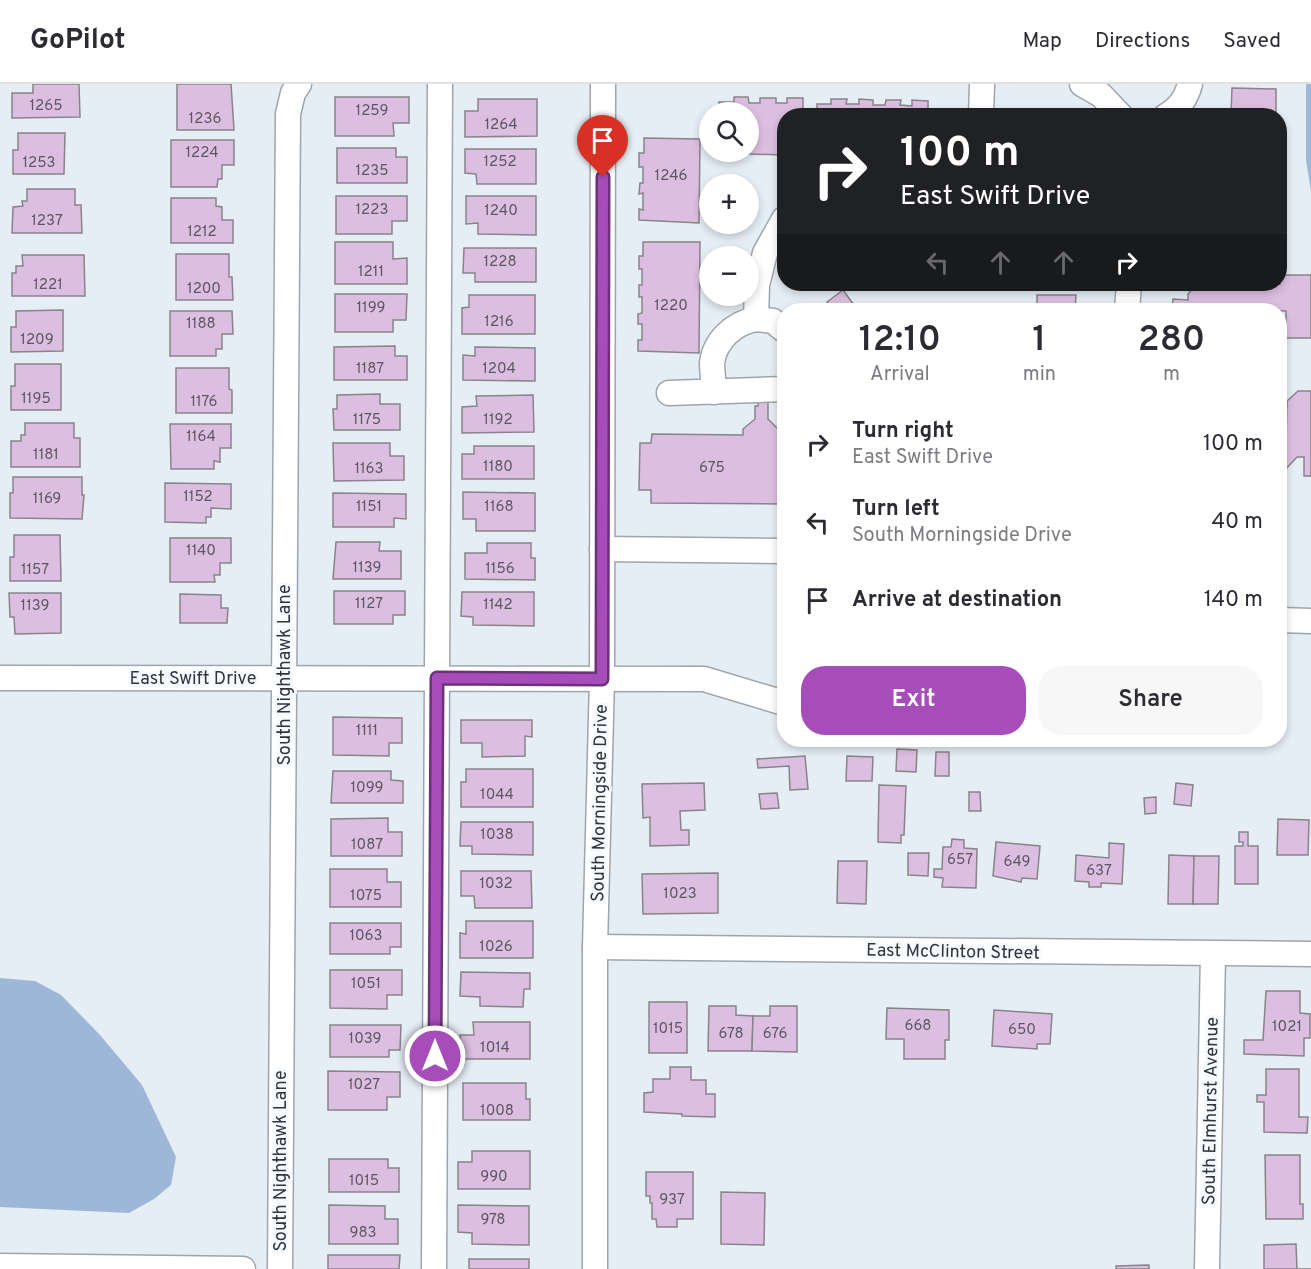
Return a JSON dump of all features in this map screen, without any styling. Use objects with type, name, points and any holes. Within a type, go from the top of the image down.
[{"type":"street","name":"South Nighthawk Lane","points":[[280,1269],[288,114],[292,93],[299,84]]},
{"type":"street","points":[[434,1269],[440,84]]},
{"type":"street","name":"South Morningside Drive","points":[[595,1269],[595,947],[602,679],[603,84]]},
{"type":"street","points":[[981,108],[982,84]]},
{"type":"street","points":[[1178,108],[1187,96],[1190,84]]},
{"type":"street","points":[[1097,88],[1114,108]]},
{"type":"street","points":[[756,319],[757,285],[765,253],[777,232]]},
{"type":"street","points":[[714,392],[712,364],[717,348],[727,333],[744,321],[756,319],[773,321],[777,324]]},
{"type":"street","points":[[669,393],[777,389]]},
{"type":"street","points":[[602,549],[777,551]]},
{"type":"street","points":[[1287,620],[1311,621]]},
{"type":"street","name":"East Swift Drive","points":[[0,678],[704,679],[777,701]]},
{"type":"street","name":"East McClinton Street","points":[[595,947],[1311,954]]},
{"type":"street","name":"South Elmhurst Avenue","points":[[1207,1269],[1213,954]]},
{"type":"street","points":[[0,1266],[243,1269]]},
{"type":"water","points":[[1306,84],[1311,84],[1311,191],[1306,160]]},
{"type":"water","points":[[0,978],[35,981],[61,995],[100,1035],[142,1085],[176,1157],[171,1185],[154,1199],[129,1213],[0,1207]]},
{"type":"building","points":[[33,84],[79,84],[80,117],[12,118],[12,93],[33,93]]},
{"type":"building","points":[[177,84],[231,84],[234,130],[177,130]]},
{"type":"building","points":[[1232,88],[1276,89],[1276,108],[1231,108]]},
{"type":"building","points":[[335,97],[409,97],[409,123],[393,123],[394,136],[335,136]]},
{"type":"building","points":[[734,97],[748,97],[749,102],[734,102]]},
{"type":"building","points":[[760,98],[776,98],[776,103],[787,103],[787,98],[803,98],[803,108],[777,108],[777,155],[759,154]]},
{"type":"building","points":[[478,99],[537,99],[537,136],[465,137],[465,111],[478,111]]},
{"type":"building","points":[[831,99],[847,99],[846,104],[859,104],[859,99],[873,100],[873,105],[885,105],[886,100],[901,100],[900,105],[912,106],[912,100],[928,101],[928,108],[817,108],[817,104],[831,104]]},
{"type":"building","points":[[18,133],[65,133],[64,174],[13,174],[13,150],[18,150]]},
{"type":"building","points":[[644,138],[699,139],[699,223],[639,220],[639,209],[643,210],[643,193],[639,194],[640,183],[643,183],[643,167],[639,167],[639,153],[644,153]]},
{"type":"building","points":[[171,140],[234,140],[234,165],[222,165],[222,179],[218,179],[217,187],[171,187]]},
{"type":"building","points":[[337,148],[396,148],[396,157],[407,157],[407,183],[337,183]]},
{"type":"building","points":[[465,149],[536,149],[536,184],[477,184],[476,174],[465,173]]},
{"type":"building","points":[[27,189],[75,189],[75,205],[81,205],[82,233],[12,233],[13,207],[23,206],[22,201],[27,201]]},
{"type":"building","points":[[336,196],[407,196],[407,221],[392,221],[392,234],[336,234]]},
{"type":"building","points":[[466,196],[536,196],[536,235],[478,234],[478,223],[466,224]]},
{"type":"building","points":[[171,198],[216,198],[216,206],[222,207],[222,220],[233,220],[233,243],[171,243]]},
{"type":"building","points":[[335,242],[393,242],[393,259],[407,258],[407,284],[335,284]]},
{"type":"building","points":[[643,242],[700,242],[699,353],[638,351],[638,340],[642,340],[642,324],[638,324],[638,314],[642,313],[639,285],[642,285],[642,269],[639,269],[639,256],[643,256]]},
{"type":"building","points":[[464,248],[536,248],[536,282],[475,282],[475,273],[463,273]]},
{"type":"building","points":[[176,254],[229,254],[229,277],[232,277],[233,300],[176,300]]},
{"type":"building","points":[[22,255],[84,255],[85,296],[12,296],[12,273],[16,273],[16,266],[23,266]]},
{"type":"building","points":[[1287,275],[1311,275],[1311,338],[1287,338],[1287,303],[1173,303],[1173,299],[1188,300],[1190,291],[1287,291]]},
{"type":"building","points":[[844,291],[853,303],[828,303]]},
{"type":"building","points":[[335,294],[407,294],[406,320],[393,320],[393,332],[335,332]]},
{"type":"building","points":[[469,295],[535,295],[535,334],[462,334],[462,308],[469,307]]},
{"type":"building","points":[[1037,295],[1076,295],[1075,303],[1037,303]]},
{"type":"building","points":[[63,310],[63,351],[11,352],[11,327],[16,327],[16,311]]},
{"type":"building","points":[[170,311],[232,311],[233,334],[222,334],[222,349],[216,349],[216,356],[170,356]]},
{"type":"building","points":[[395,346],[395,356],[407,356],[407,380],[334,380],[334,347]]},
{"type":"building","points":[[475,347],[535,348],[535,381],[463,380],[463,355],[475,356]]},
{"type":"building","points":[[15,364],[61,364],[61,410],[11,410],[11,386],[15,386]]},
{"type":"building","points":[[176,368],[229,368],[232,413],[176,413]]},
{"type":"building","points":[[1298,391],[1311,391],[1311,476],[1304,476],[1304,457],[1297,457],[1287,468],[1287,401]]},
{"type":"building","points":[[380,394],[380,404],[400,404],[400,430],[334,430],[333,409],[337,409],[337,395]]},
{"type":"building","points":[[533,395],[534,432],[462,433],[462,407],[477,406],[476,396]]},
{"type":"building","points":[[758,401],[768,401],[768,419],[777,428],[777,504],[651,503],[651,490],[639,490],[640,443],[651,443],[652,434],[743,435],[743,429],[755,419],[755,406],[758,406]]},
{"type":"building","points":[[25,423],[74,423],[74,438],[80,438],[80,467],[11,467],[11,441],[21,441],[21,435],[25,435]]},
{"type":"building","points":[[170,424],[231,424],[231,448],[220,448],[220,462],[214,461],[214,469],[171,469]]},
{"type":"building","points":[[333,443],[390,443],[390,456],[404,456],[404,480],[334,481]]},
{"type":"building","points":[[474,446],[534,446],[534,479],[462,479],[462,454],[474,454]]},
{"type":"building","points":[[13,477],[82,477],[82,495],[84,495],[82,519],[10,518],[10,493],[13,493]]},
{"type":"building","points":[[165,483],[231,484],[231,509],[211,508],[211,517],[206,517],[206,523],[165,522]]},
{"type":"building","points":[[463,492],[535,493],[535,531],[476,531],[476,519],[463,519]]},
{"type":"building","points":[[333,493],[406,494],[406,519],[394,518],[394,527],[333,527]]},
{"type":"building","points":[[14,535],[60,535],[61,581],[10,581],[10,557],[14,557]]},
{"type":"building","points":[[170,538],[231,538],[231,563],[220,563],[220,575],[214,575],[215,582],[170,582]]},
{"type":"building","points":[[336,542],[380,542],[379,551],[401,551],[401,579],[333,579]]},
{"type":"building","points":[[487,543],[531,543],[531,558],[535,558],[535,580],[465,579],[465,553],[487,553]]},
{"type":"building","points":[[334,591],[405,591],[405,615],[393,615],[393,624],[334,624]]},
{"type":"building","points":[[462,592],[534,592],[534,626],[473,625],[473,617],[461,616]]},
{"type":"building","points":[[9,593],[61,593],[61,633],[15,634],[14,617],[10,617]]},
{"type":"building","points":[[180,594],[221,595],[221,608],[228,608],[227,623],[180,623]]},
{"type":"building","points":[[333,717],[402,718],[402,743],[389,743],[389,756],[333,755]]},
{"type":"building","points":[[461,720],[532,720],[532,737],[525,736],[525,756],[482,757],[482,743],[461,743]]},
{"type":"building","points":[[897,749],[917,750],[916,772],[896,771]]},
{"type":"building","points":[[936,752],[949,752],[949,776],[935,776]]},
{"type":"building","points":[[805,756],[808,789],[790,790],[789,766],[758,768],[757,759]]},
{"type":"building","points":[[847,756],[873,757],[872,781],[846,781]]},
{"type":"building","points":[[466,769],[533,769],[533,807],[461,807],[461,782],[466,782]]},
{"type":"building","points":[[333,771],[391,771],[391,780],[403,781],[403,803],[331,803]]},
{"type":"building","points":[[704,783],[705,810],[680,811],[681,830],[689,830],[689,845],[650,846],[650,817],[643,818],[642,784]]},
{"type":"building","points":[[1176,783],[1193,785],[1191,806],[1174,804]]},
{"type":"building","points":[[879,785],[906,786],[904,835],[901,835],[901,843],[878,842]]},
{"type":"building","points":[[969,792],[980,792],[981,811],[969,811]]},
{"type":"building","points":[[777,793],[779,808],[761,809],[759,794]]},
{"type":"building","points":[[1156,797],[1156,813],[1145,814],[1144,798]]},
{"type":"building","points":[[388,818],[388,832],[402,832],[402,856],[331,856],[331,819]]},
{"type":"building","points":[[1278,819],[1309,820],[1308,855],[1277,855]]},
{"type":"building","points":[[461,822],[533,822],[533,855],[472,854],[472,846],[460,846]]},
{"type":"building","points":[[1239,832],[1248,832],[1248,846],[1258,846],[1258,884],[1235,884],[1235,846],[1243,846],[1243,842],[1239,842]]},
{"type":"building","points":[[952,839],[964,840],[964,848],[977,849],[976,888],[942,887],[943,878],[934,877],[934,869],[942,869],[943,847],[951,847]]},
{"type":"building","points":[[996,842],[1040,846],[1037,879],[1022,878],[1021,882],[993,876]]},
{"type":"building","points":[[1109,843],[1124,844],[1122,884],[1101,883],[1101,887],[1089,887],[1089,882],[1075,881],[1076,855],[1109,858]]},
{"type":"building","points":[[908,853],[929,853],[928,876],[908,875]]},
{"type":"building","points":[[1169,855],[1194,856],[1193,904],[1168,904]]},
{"type":"building","points":[[1194,856],[1219,856],[1218,904],[1193,904]]},
{"type":"building","points":[[838,861],[867,861],[866,904],[837,903]]},
{"type":"building","points":[[330,869],[387,869],[387,882],[401,882],[401,907],[330,907]]},
{"type":"building","points":[[461,871],[531,871],[532,908],[475,908],[474,896],[461,896]]},
{"type":"building","points":[[718,873],[718,913],[643,914],[642,874]]},
{"type":"building","points":[[466,921],[533,921],[533,958],[460,958],[460,933],[466,934]]},
{"type":"building","points":[[330,923],[401,923],[401,947],[390,947],[390,954],[330,954]]},
{"type":"building","points":[[330,970],[402,970],[402,995],[387,995],[387,1009],[330,1008]]},
{"type":"building","points":[[461,972],[530,973],[530,989],[524,989],[523,1007],[480,1006],[480,997],[460,996]]},
{"type":"building","points":[[1266,991],[1300,991],[1300,1013],[1310,1014],[1310,1038],[1304,1038],[1304,1056],[1244,1054],[1244,1040],[1263,1040]]},
{"type":"building","points":[[649,1002],[687,1002],[687,1053],[649,1053]]},
{"type":"building","points":[[709,1006],[736,1006],[736,1015],[753,1016],[752,1051],[708,1051]]},
{"type":"building","points":[[770,1006],[797,1006],[797,1052],[752,1051],[753,1016],[770,1016]]},
{"type":"building","points":[[887,1008],[949,1010],[949,1040],[945,1040],[945,1059],[904,1059],[904,1039],[886,1039]]},
{"type":"building","points":[[994,1010],[1052,1014],[1050,1044],[1037,1044],[1037,1049],[992,1046]]},
{"type":"building","points":[[473,1022],[530,1022],[530,1059],[460,1059],[460,1035],[474,1035]]},
{"type":"building","points":[[330,1025],[401,1025],[400,1050],[389,1050],[389,1057],[330,1057]]},
{"type":"building","points":[[670,1067],[691,1067],[691,1080],[706,1080],[706,1094],[715,1094],[715,1117],[644,1112],[644,1093],[653,1092],[653,1079],[670,1079]]},
{"type":"building","points":[[1266,1069],[1299,1069],[1299,1117],[1308,1117],[1307,1133],[1264,1132],[1264,1102],[1257,1102],[1257,1095],[1266,1095]]},
{"type":"building","points":[[328,1071],[400,1072],[400,1097],[387,1097],[387,1110],[328,1110]]},
{"type":"building","points":[[463,1083],[526,1083],[526,1099],[530,1099],[530,1120],[463,1120]]},
{"type":"building","points":[[472,1151],[530,1151],[530,1189],[458,1189],[458,1162],[472,1162]]},
{"type":"building","points":[[1265,1155],[1300,1155],[1300,1204],[1303,1204],[1303,1219],[1266,1219]]},
{"type":"building","points":[[329,1159],[388,1159],[388,1168],[399,1168],[399,1192],[329,1192]]},
{"type":"building","points":[[646,1172],[693,1172],[693,1219],[677,1219],[677,1227],[657,1227],[656,1219],[652,1219],[650,1196],[646,1196]]},
{"type":"building","points":[[721,1192],[765,1193],[764,1245],[721,1244]]},
{"type":"building","points":[[329,1205],[385,1206],[385,1219],[398,1219],[398,1244],[329,1244]]},
{"type":"building","points":[[458,1205],[529,1206],[529,1245],[472,1244],[472,1233],[458,1232]]},
{"type":"building","points":[[1296,1244],[1297,1269],[1264,1269],[1264,1245]]},
{"type":"building","points":[[328,1255],[400,1255],[399,1269],[328,1269]]},
{"type":"building","points":[[469,1259],[529,1259],[529,1269],[469,1269]]},
{"type":"building","points":[[1149,1265],[1149,1269],[1116,1269],[1116,1266]]},
{"type":"route","points":[[435,1056],[437,678],[602,679],[603,177]]}]
